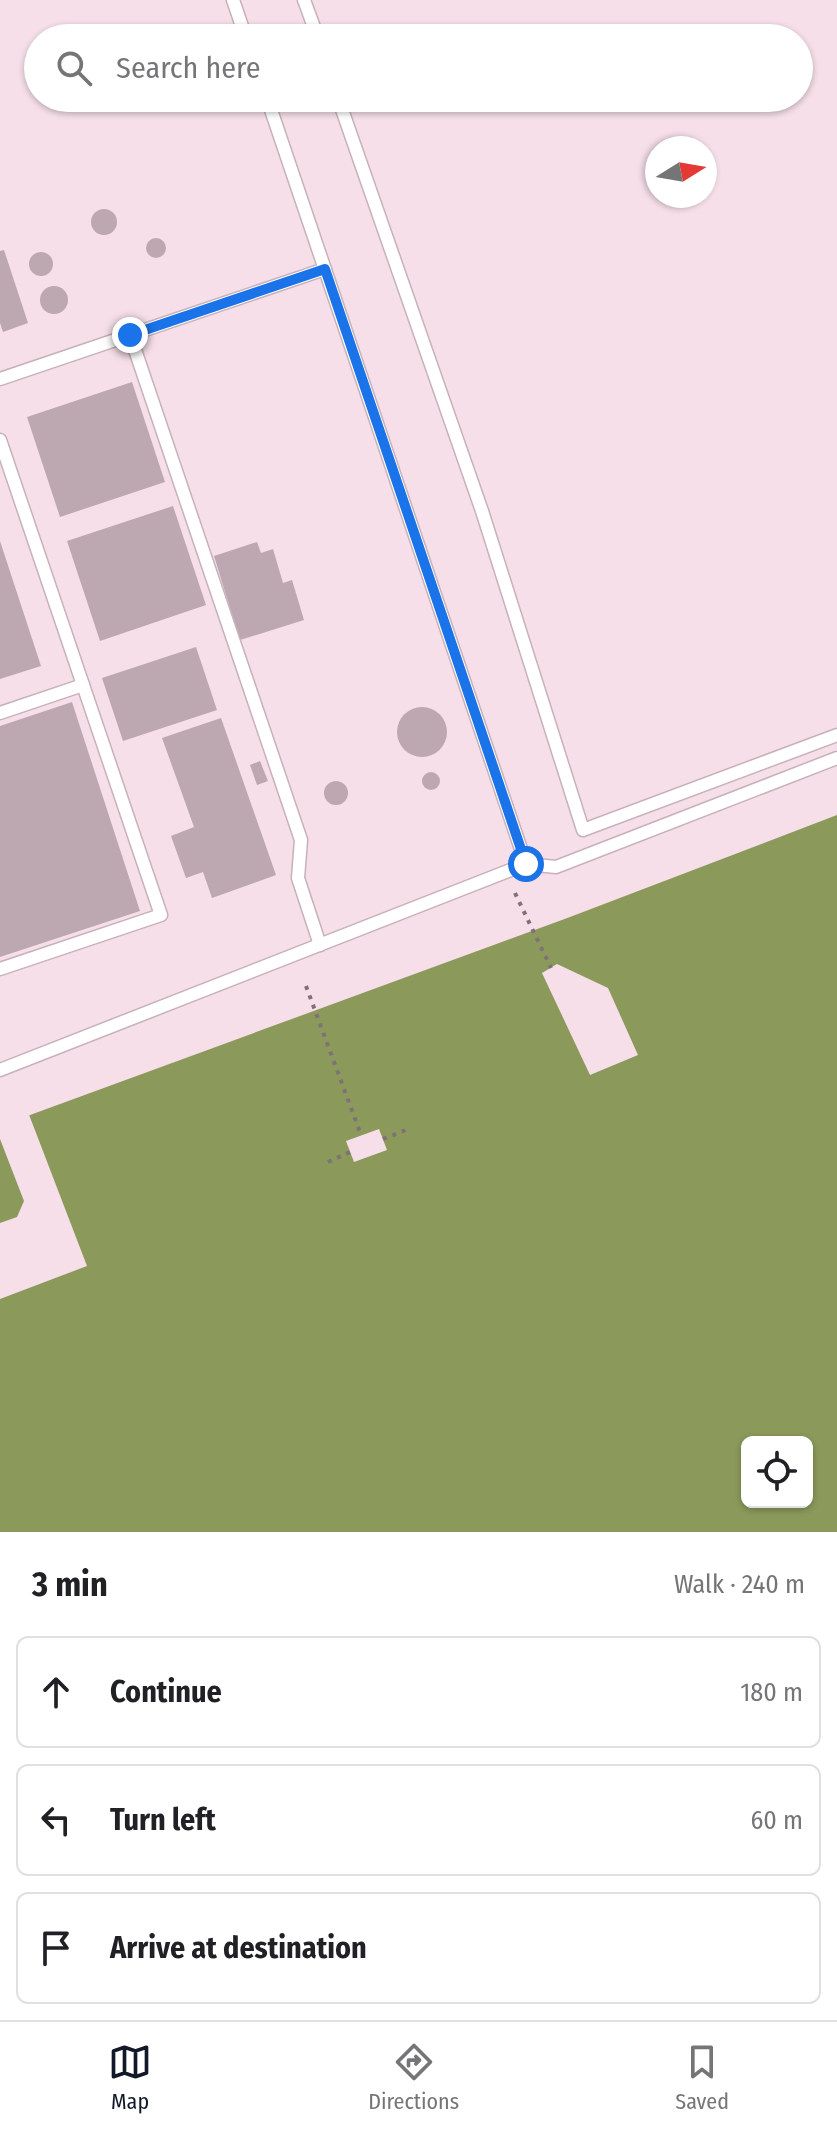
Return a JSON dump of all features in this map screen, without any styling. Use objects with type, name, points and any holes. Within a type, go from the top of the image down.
[{"type":"lane","points":[[233,0],[241,24]]},
{"type":"lane","points":[[304,0],[313,24]]},
{"type":"lane","points":[[272,112],[526,864]]},
{"type":"lane","points":[[343,112],[482,511],[583,830],[837,735]]},
{"type":"lane","points":[[0,379],[325,269]]},
{"type":"lane","points":[[130,335],[301,840],[298,878],[320,945]]},
{"type":"lane","points":[[0,440],[161,915],[0,969]]},
{"type":"lane","points":[[0,713],[83,685]]},
{"type":"lane","points":[[0,1070],[526,864],[556,867],[837,758]]},
{"type":"path","points":[[515,893],[551,968]]},
{"type":"path","points":[[306,986],[361,1135]]},
{"type":"path","points":[[383,1139],[406,1130]]},
{"type":"path","points":[[328,1162],[350,1152]]},
{"type":"shaded area","points":[[837,815],[837,1532],[0,1532],[0,1126],[570,917]]},
{"type":"pier","points":[[557,964],[608,988],[638,1055],[590,1075],[542,973]]},
{"type":"pier","points":[[28,1112],[87,1266],[0,1299],[0,1223],[17,1217],[24,1201],[0,1139],[0,1122]]},
{"type":"pier","points":[[379,1129],[387,1150],[354,1162],[346,1141]]},
{"type":"building","points":[[104,209],[113,213],[117,222],[113,231],[104,235],[95,231],[91,222],[95,213]]},
{"type":"building","points":[[156,238],[163,241],[166,248],[163,255],[156,258],[149,255],[146,248],[149,241]]},
{"type":"building","points":[[4,250],[28,323],[3,332],[0,323],[0,251]]},
{"type":"building","points":[[36,252],[46,252],[53,259],[53,269],[46,276],[36,276],[29,269],[29,259]]},
{"type":"building","points":[[54,286],[64,290],[68,300],[64,310],[54,314],[44,310],[40,300],[44,290]]},
{"type":"building","points":[[132,382],[165,482],[60,517],[27,417]]},
{"type":"building","points":[[173,506],[206,605],[100,641],[67,541]]},
{"type":"building","points":[[0,541],[41,666],[0,679]]},
{"type":"building","points":[[257,542],[261,553],[273,549],[283,583],[292,580],[304,620],[240,640],[214,556]]},
{"type":"building","points":[[196,647],[217,710],[123,741],[102,678]]},
{"type":"building","points":[[72,702],[140,911],[0,957],[0,726]]},
{"type":"building","points":[[422,707],[440,714],[447,732],[440,750],[422,757],[404,750],[397,732],[404,714]]},
{"type":"building","points":[[221,718],[276,875],[212,898],[203,872],[186,878],[171,836],[194,827],[162,738]]},
{"type":"building","points":[[260,761],[268,781],[257,785],[250,765]]},
{"type":"building","points":[[427,772],[435,772],[440,781],[438,788],[427,790],[422,785],[422,777]]},
{"type":"building","points":[[336,781],[345,784],[348,793],[345,802],[336,805],[327,802],[324,793],[327,784]]},
{"type":"route","points":[[130,335],[325,269],[526,864]]}]
